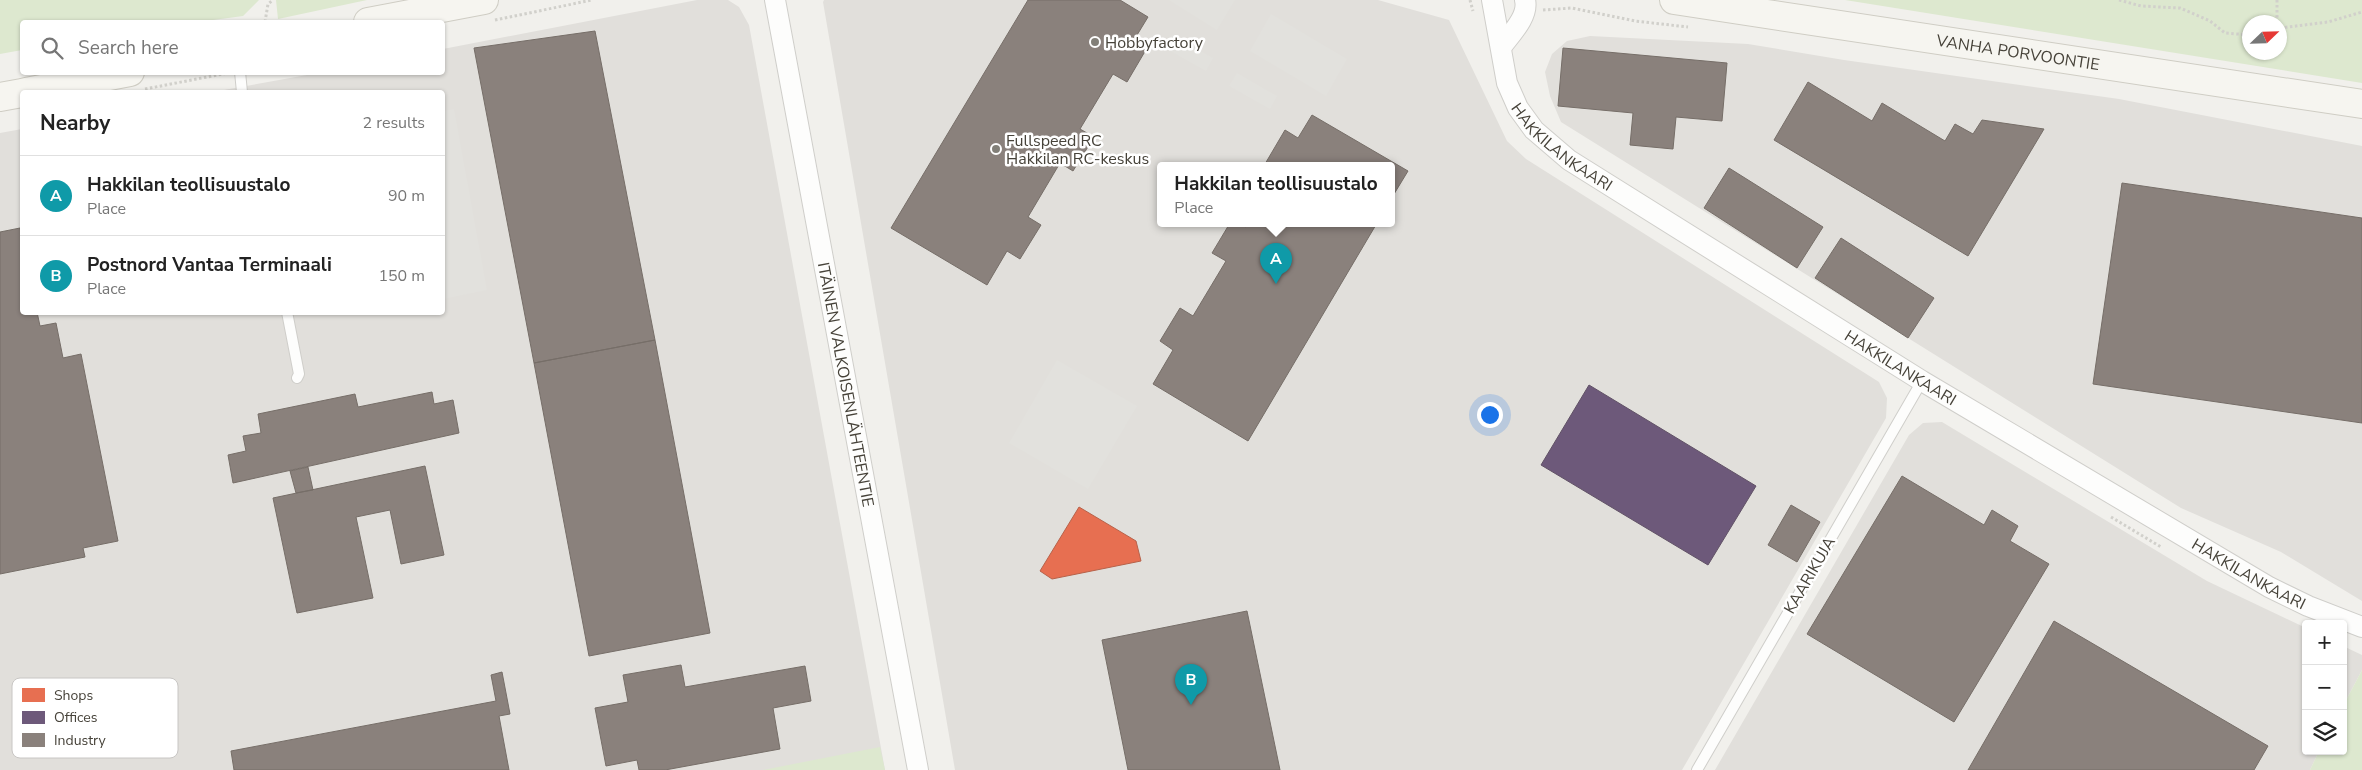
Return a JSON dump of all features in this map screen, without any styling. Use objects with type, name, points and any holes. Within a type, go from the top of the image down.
[{"type":"main road","name":"VANHA PORVOONTIE","points":[[1674,0],[2362,104]]},
{"type":"main road","points":[[389,20],[486,11]]},
{"type":"main road","points":[[52,90],[137,81]]},
{"type":"main road","points":[[0,97],[20,94]]},
{"type":"street","name":"ITÄINEN VALKOISENLÄHTEENTIE","points":[[775,0],[918,770]]},
{"type":"street","name":"HAKKILANKAARI","points":[[1492,0],[1502,46],[1507,82],[1518,108],[1534,130],[1569,160],[1922,381],[2269,587],[2308,606],[2362,627]]},
{"type":"street","points":[[1502,46],[1522,18],[1526,6],[1525,0]]},
{"type":"lane","points":[[240,75],[242,90]]},
{"type":"lane","points":[[288,315],[299,374],[297,378]]},
{"type":"lane","name":"KAARIKUJA","points":[[1697,770],[1922,381]]},
{"type":"path","points":[[265,20],[268,4],[273,0]]},
{"type":"path","points":[[486,11],[592,0]]},
{"type":"path","points":[[2119,0],[2141,6],[2180,8],[2210,21],[2225,33],[2242,34]]},
{"type":"path","points":[[2277,0],[2277,15]]},
{"type":"path","points":[[1539,16],[1544,10]]},
{"type":"path","points":[[2287,27],[2328,22],[2362,12]]},
{"type":"path","points":[[137,81],[200,75]]},
{"type":"shaded area","points":[[697,0],[728,0],[739,7],[749,25],[885,770],[0,770],[0,133],[20,129],[20,315],[445,315],[445,90],[224,90],[307,75],[445,75],[445,49]]},
{"type":"shaded area","points":[[824,0],[1378,0],[1449,20],[1507,141],[1526,159],[1879,382],[1887,398],[1886,418],[1682,770],[955,770]]},
{"type":"shaded area","points":[[1169,0],[1235,0],[1217,30]]},
{"type":"shaded area","points":[[1271,14],[1347,59],[1326,96],[1250,51]]},
{"type":"shaded area","points":[[1172,35],[1213,58],[1206,71],[1165,48]]},
{"type":"shaded area","points":[[1590,36],[1748,44],[1844,60],[2119,99],[2362,146],[2362,601],[2281,552],[2181,508],[1561,122],[1550,96],[1545,72],[1552,54],[1567,41]]},
{"type":"shaded area","points":[[1237,73],[1277,96],[1270,109],[1229,86]]},
{"type":"shaded area","points":[[454,109],[487,290],[445,299],[445,111]]},
{"type":"shaded area","points":[[1057,360],[1137,406],[1088,489],[1009,443]]},
{"type":"shaded area","points":[[1942,422],[2207,581],[2302,626],[2302,755],[2317,755],[2310,770],[1715,770],[1909,435],[1923,423]]},
{"type":"shaded area","points":[[2347,648],[2362,655],[2362,670],[2347,698]]},
{"type":"green space","points":[[0,0],[259,0],[243,16],[213,20],[20,20],[20,50],[0,54]]},
{"type":"green space","points":[[276,0],[367,0],[278,19]]},
{"type":"green space","points":[[1845,0],[2362,0],[2362,83]]},
{"type":"green space","points":[[2362,670],[2362,770],[2310,770],[2317,755],[2347,755],[2347,698]]},
{"type":"green space","points":[[880,747],[885,770],[763,770]]},
{"type":"building: Shops","points":[[1079,507],[1136,541],[1141,561],[1052,579],[1040,571]]},
{"type":"building: Offices","points":[[1589,385],[1756,486],[1708,565],[1541,465]]},
{"type":"building: Industry","points":[[1028,0],[1120,0],[1148,17],[1134,40],[1147,48],[1127,82],[1113,74],[1080,129],[1094,137],[1073,171],[1060,163],[1028,217],[1041,225],[1020,259],[1007,251],[987,285],[891,228]]},
{"type":"building: Industry","points":[[595,31],[655,340],[534,363],[474,48]]},
{"type":"building: Industry","points":[[1563,48],[1727,63],[1722,121],[1676,117],[1673,149],[1630,145],[1633,113],[1558,106]]},
{"type":"building: Industry","points":[[1808,82],[1872,121],[1882,103],[1945,141],[1955,124],[1973,134],[1982,120],[2044,129],[1968,256],[1774,140]]},
{"type":"building: Industry","points":[[1312,115],[1393,162],[1266,162],[1285,130],[1298,138]]},
{"type":"building: Industry","points":[[1395,163],[1408,171],[1395,192]]},
{"type":"building: Industry","points":[[1729,168],[1823,227],[1797,268],[1704,208]]},
{"type":"building: Industry","points":[[2122,183],[2362,218],[2362,423],[2093,384]]},
{"type":"building: Industry","points":[[1228,227],[1375,227],[1248,441],[1153,384],[1173,350],[1160,341],[1180,308],[1193,316],[1226,261],[1212,253]]},
{"type":"building: Industry","points":[[20,228],[20,315],[38,315],[40,326],[56,323],[63,358],[81,354],[118,541],[83,548],[85,557],[0,574],[0,232]]},
{"type":"building: Industry","points":[[1841,238],[1934,298],[1908,338],[1815,278]]},
{"type":"building: Industry","points":[[655,340],[710,633],[589,656],[534,363]]},
{"type":"building: Industry","points":[[432,392],[434,404],[453,400],[459,433],[233,483],[228,455],[246,451],[243,436],[261,433],[258,414],[355,394],[358,407]]},
{"type":"building: Industry","points":[[425,466],[444,555],[401,564],[390,510],[356,517],[373,598],[297,613],[273,498]]},
{"type":"building: Industry","points":[[308,467],[313,490],[296,493],[290,471]]},
{"type":"building: Industry","points":[[1902,476],[1984,525],[1992,510],[2018,526],[2010,541],[2049,564],[1954,722],[1807,634]]},
{"type":"building: Industry","points":[[1791,505],[1820,522],[1797,562],[1768,545]]},
{"type":"building: Industry","points":[[1247,611],[1280,770],[1128,770],[1102,640]]},
{"type":"building: Industry","points":[[2054,621],[2268,746],[2254,770],[1968,770]]},
{"type":"building: Industry","points":[[681,665],[685,687],[805,666],[811,701],[773,708],[780,749],[665,770],[639,770],[637,760],[606,766],[595,708],[628,702],[623,675]]},
{"type":"building: Industry","points":[[502,672],[510,714],[499,716],[509,770],[234,770],[231,751],[496,701],[491,675]]},
{"type":"place","name":"Hobbyfactory","points":[[1095,42]]},
{"type":"place","name":"Fullspeed RC Hakkilan RC-keskus","points":[[996,149]]},
{"type":"place","name":"Hakkilan teollisuustalo","points":[[1276,284]]},
{"type":"place","name":"Postnord Vantaa Terminaali","points":[[1191,705]]}]
